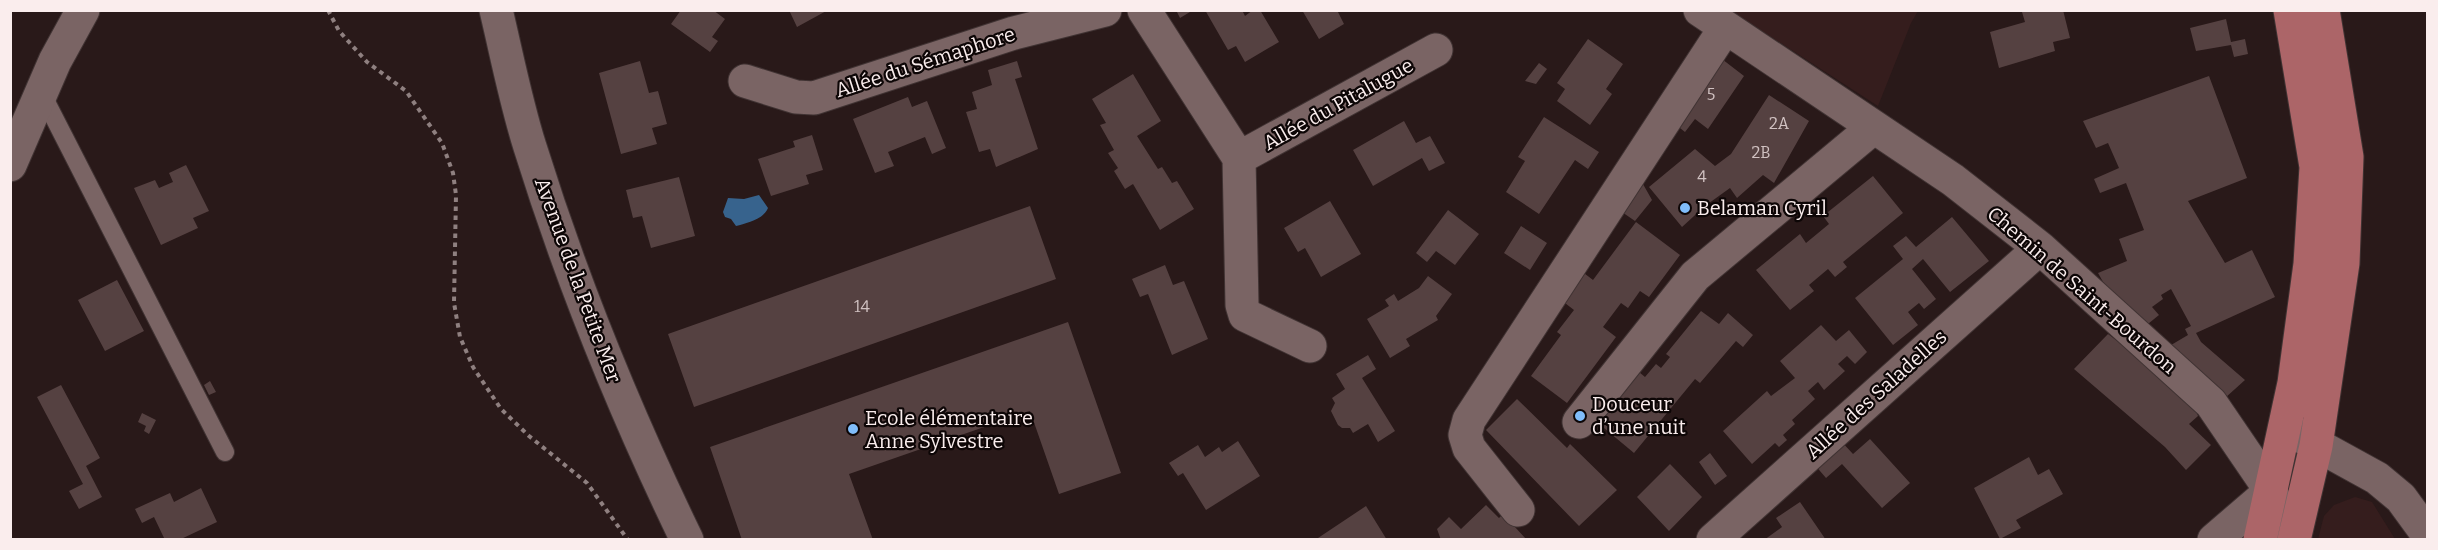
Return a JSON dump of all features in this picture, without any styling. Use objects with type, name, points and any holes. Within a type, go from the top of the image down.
[{"type":"main road","points":[[2260,540],[2286,428],[2310,264],[2316,167],[2290,10]]},
{"type":"main road","points":[[2294,540],[2316,446],[2343,263],[2347,157],[2323,10]]},
{"type":"street","points":[[10,165],[55,61],[83,10]]},
{"type":"street","name":"Avenue de la Petite Mer","points":[[496,10],[529,145],[577,289],[633,424],[687,540]]},
{"type":"street","name":"Allée du Sémaphore","points":[[745,81],[796,97],[814,98],[1014,33],[1105,10]]},
{"type":"street","name":"Allée du Pitalugue","points":[[1144,10],[1239,158],[1242,305],[1245,315],[1310,346]]},
{"type":"street","points":[[1518,510],[1469,448],[1465,435],[1469,420],[1713,19]]},
{"type":"street","name":"Chemin de Saint-Bourdon","points":[[1713,19],[1953,180],[2040,248],[2211,403],[2271,490],[2289,540]]},
{"type":"street","name":"Allée du Pitalugue","points":[[1239,158],[1436,50]]},
{"type":"street","points":[[1579,422],[1695,276],[1874,127]]},
{"type":"street","name":"Allée des Saladelles","points":[[1713,540],[2040,248]]},
{"type":"street","points":[[2286,428],[2377,478],[2401,498],[2427,538]]},
{"type":"street","points":[[2214,540],[2271,490]]},
{"type":"lane","points":[[41,92],[225,452]]},
{"type":"path","points":[[328,10],[339,31],[367,62],[406,91],[442,143],[453,173],[456,195],[454,303],[460,337],[473,367],[501,409],[529,436],[587,483],[628,540]]},
{"type":"shaded area","points":[[1731,11],[1918,11],[1878,106]]},
{"type":"shaded area","points":[[2355,497],[2372,502],[2395,539],[2318,539],[2324,516],[2334,505]]},
{"type":"water","points":[[759,195],[768,208],[758,218],[736,226],[731,219],[725,217],[723,212],[728,198],[744,199]]},
{"type":"building","points":[[681,10],[713,10],[725,19],[712,37],[718,41],[710,52],[671,24]]},
{"type":"building","points":[[789,10],[828,10],[797,27]]},
{"type":"building","points":[[1176,10],[1189,10],[1190,12],[1180,18]]},
{"type":"building","points":[[1205,10],[1242,10],[1245,16],[1253,10],[1260,10],[1279,42],[1245,62],[1236,46],[1228,50]]},
{"type":"building","points":[[1302,10],[1337,10],[1344,24],[1319,39]]},
{"type":"building","points":[[2063,10],[2070,38],[2053,42],[2055,51],[1999,68],[1990,32],[2025,22],[2022,12]]},
{"type":"building","points":[[2226,19],[2231,42],[2245,39],[2248,54],[2234,57],[2231,45],[2196,51],[2190,28]]},
{"type":"building","points":[[1588,39],[1623,64],[1606,89],[1612,94],[1590,125],[1557,101],[1565,89],[1557,83]]},
{"type":"building","points":[[1718,56],[1744,76],[1708,129],[1695,119],[1685,132],[1671,121]]},
{"type":"building","points":[[640,61],[649,93],[658,91],[667,124],[652,128],[657,144],[621,154],[599,73]]},
{"type":"building","points":[[1017,61],[1022,77],[1015,79],[1038,149],[996,167],[990,149],[979,152],[966,112],[977,109],[972,92],[992,85],[988,70]]},
{"type":"building","points":[[1539,63],[1547,69],[1536,84],[1525,81]]},
{"type":"building","points":[[1133,74],[1161,121],[1137,136],[1158,169],[1162,167],[1172,183],[1177,181],[1194,209],[1160,230],[1133,184],[1125,189],[1114,171],[1118,168],[1108,153],[1114,150],[1100,125],[1106,123],[1092,99]]},
{"type":"building","points":[[2209,76],[2247,178],[2188,201],[2225,263],[2252,250],[2275,297],[2196,333],[2201,342],[2245,380],[2225,398],[2166,348],[2188,335],[2185,329],[2191,326],[2171,289],[2161,295],[2163,299],[2152,307],[2159,315],[2143,328],[2111,296],[2098,273],[2127,261],[2119,239],[2144,230],[2126,183],[2100,193],[2094,179],[2119,168],[2108,143],[2096,148],[2083,121]]},
{"type":"building","points":[[1769,95],[1809,121],[1774,183],[1763,175],[1737,198],[1730,188],[1682,227],[1649,187],[1695,149],[1715,166],[1731,154]]},
{"type":"building","points":[[908,97],[912,107],[927,101],[946,148],[932,154],[925,137],[888,152],[894,166],[875,173],[853,119]]},
{"type":"building","points":[[1544,117],[1599,152],[1588,169],[1575,160],[1539,214],[1506,192],[1525,161],[1518,157]]},
{"type":"building","points":[[1404,121],[1416,143],[1430,136],[1445,163],[1429,171],[1422,158],[1373,186],[1353,150]]},
{"type":"building","points":[[812,135],[823,170],[806,175],[809,184],[771,196],[758,159],[795,147],[793,141]]},
{"type":"building","points":[[186,165],[209,211],[193,218],[198,228],[161,245],[134,188],[155,180],[159,188],[173,182],[169,173]]},
{"type":"building","points":[[1873,176],[1903,213],[1843,262],[1847,267],[1835,277],[1828,269],[1809,285],[1814,291],[1790,310],[1756,270],[1800,234],[1806,243],[1829,224],[1823,216]]},
{"type":"building","points":[[679,177],[695,236],[651,248],[642,216],[633,218],[626,190]]},
{"type":"building","points":[[1639,177],[1652,200],[1635,221],[1619,210]]},
{"type":"building","points":[[1330,201],[1361,254],[1321,277],[1305,248],[1298,252],[1284,228]]},
{"type":"building","name":"Ecole élémentaire Anne Sylvestre","points":[[1030,206],[1056,279],[694,407],[668,334]]},
{"type":"building","points":[[1448,210],[1479,234],[1455,265],[1436,251],[1427,262],[1416,253]]},
{"type":"building","points":[[1952,217],[1989,261],[1950,292],[1923,259],[1912,269],[1936,299],[1924,309],[1919,303],[1908,312],[1918,325],[1893,345],[1855,298],[1903,259],[1893,246],[1906,236],[1916,247]]},
{"type":"building","points":[[1636,222],[1680,255],[1649,297],[1640,291],[1628,308],[1621,303],[1603,327],[1616,337],[1567,403],[1531,376],[1561,335],[1557,332],[1574,310],[1561,300],[1580,270],[1593,280]]},
{"type":"building","points":[[1521,226],[1547,243],[1530,270],[1504,253]]},
{"type":"building","points":[[1165,265],[1173,285],[1184,281],[1208,339],[1172,355],[1148,294],[1140,297],[1132,279]]},
{"type":"building","points":[[1428,276],[1452,294],[1436,316],[1438,320],[1406,339],[1410,346],[1390,358],[1367,319],[1389,306],[1385,300],[1394,294],[1398,301],[1419,288]]},
{"type":"building","points":[[117,280],[144,331],[105,351],[78,300]]},
{"type":"building","points":[[1701,311],[1719,324],[1728,313],[1753,335],[1743,347],[1736,341],[1700,383],[1695,379],[1634,453],[1598,423],[1639,372],[1645,377],[1656,364],[1661,368],[1670,357],[1666,354]]},
{"type":"building","name":"Ecole élémentaire Anne Sylvestre","points":[[1068,322],[1121,473],[1059,494],[1030,411],[849,474],[873,540],[742,540],[710,447]]},
{"type":"building","points":[[1821,325],[1836,341],[1849,330],[1867,352],[1855,364],[1847,356],[1838,364],[1845,371],[1824,390],[1818,382],[1808,391],[1815,399],[1792,420],[1795,424],[1783,435],[1787,440],[1779,447],[1775,443],[1752,464],[1723,431],[1767,391],[1771,396],[1795,378],[1780,361]]},
{"type":"building","points":[[2108,334],[2190,396],[2198,416],[2189,424],[2211,445],[2186,470],[2165,447],[2074,369]]},
{"type":"building","points":[[1368,355],[1376,369],[1362,378],[1395,431],[1378,442],[1368,424],[1353,433],[1350,428],[1342,428],[1338,425],[1331,411],[1335,403],[1332,398],[1345,389],[1336,374]]},
{"type":"building","points":[[210,381],[216,392],[209,395],[204,385]]},
{"type":"building","points":[[61,385],[100,458],[86,466],[102,497],[79,509],[69,491],[83,484],[37,397]]},
{"type":"building","points":[[1517,399],[1567,448],[1570,444],[1617,490],[1579,526],[1486,430]]},
{"type":"building","points":[[142,413],[156,420],[149,434],[144,431],[146,426],[138,422]]},
{"type":"building","points":[[1870,439],[1910,483],[1882,508],[1842,464],[1826,478],[1814,464],[1840,440],[1853,454]]},
{"type":"building","points":[[1238,441],[1260,476],[1206,510],[1183,473],[1178,476],[1169,463],[1198,445],[1205,457],[1219,447],[1222,452]]},
{"type":"building","points":[[1710,453],[1727,476],[1715,485],[1699,462]]},
{"type":"building","points":[[2029,457],[2038,475],[2049,469],[2063,494],[2016,520],[2021,528],[2000,539],[1974,488]]},
{"type":"building","points":[[1670,464],[1702,497],[1669,531],[1637,497]]},
{"type":"building","points":[[201,488],[217,522],[179,540],[165,540],[154,517],[142,523],[135,509],[170,493],[174,502]]},
{"type":"building","points":[[1800,502],[1826,540],[1764,540],[1782,527],[1776,518]]},
{"type":"building","points":[[1486,505],[1499,518],[1503,514],[1527,540],[1441,540],[1437,529],[1449,517],[1461,529]]},
{"type":"building","points":[[1366,506],[1387,540],[1315,540]]},
{"type":"place","name":"Belaman Cyril","points":[[1685,208]]},
{"type":"place","name":"Douceur d’une nuit","points":[[1580,416]]},
{"type":"place","name":"Ecole élémentaire Anne Sylvestre","points":[[853,429]]}]
